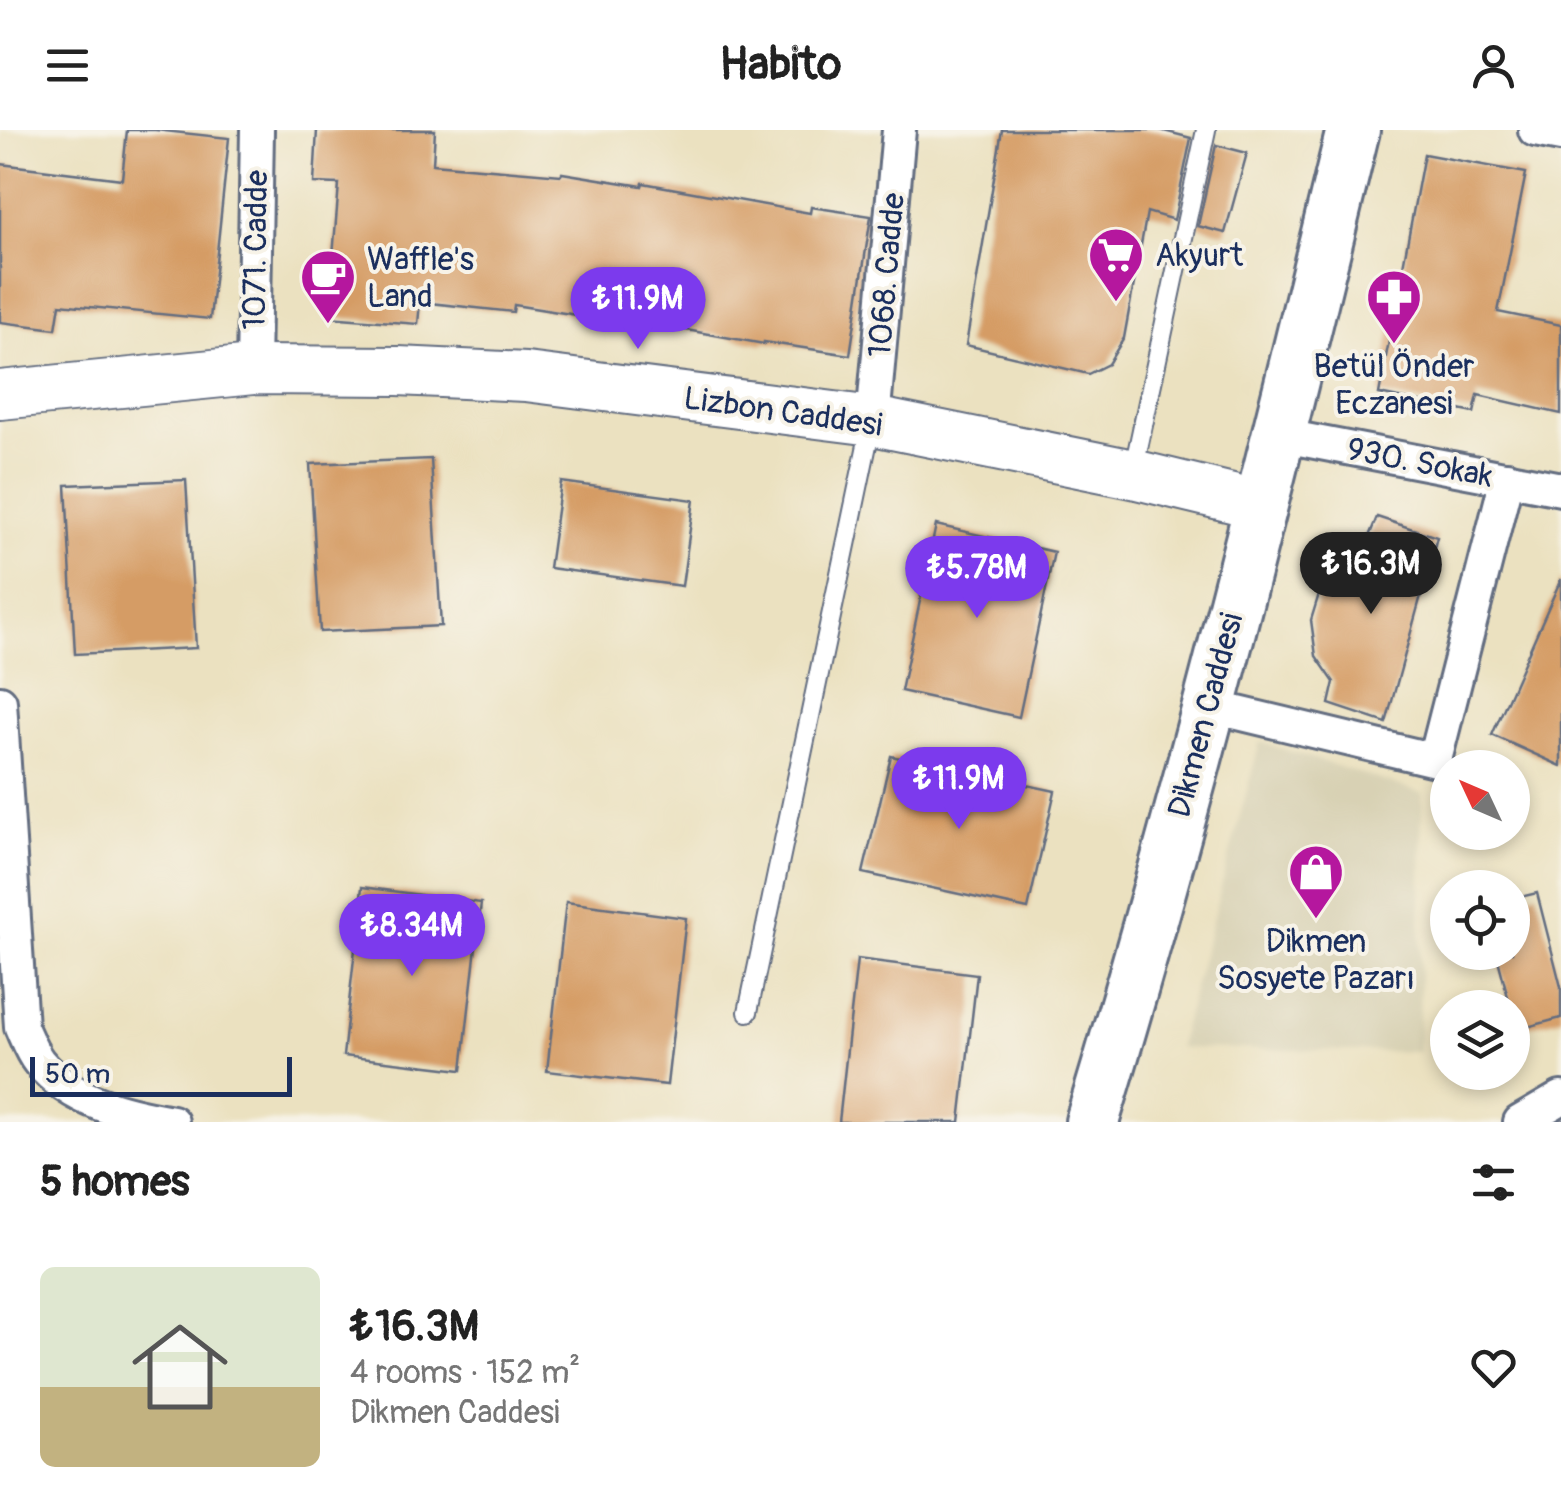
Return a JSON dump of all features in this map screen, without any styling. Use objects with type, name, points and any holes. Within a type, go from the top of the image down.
[{"type":"main road","name":"Dikmen Caddesi","points":[[1092,1122],[1261,505],[1346,135]]},
{"type":"main road","name":"Lizbon Caddesi","points":[[0,394],[253,370],[526,377],[872,421],[1133,474],[1261,505]]},
{"type":"street","name":"1071. Cadde","points":[[253,370],[258,130]]},
{"type":"street","name":"1068. Cadde","points":[[872,421],[899,130]]},
{"type":"street","points":[[1535,130],[1561,135]]},
{"type":"street","name":"930. Sokak","points":[[1279,435],[1561,488]]},
{"type":"street","points":[[1209,706],[1435,760],[1507,478]]},
{"type":"street","points":[[0,702],[21,1027],[36,1060],[63,1086],[102,1106],[172,1122]]},
{"type":"street","points":[[1520,1122],[1561,1098]]},
{"type":"lane","points":[[1133,474],[1206,130]]},
{"type":"lane","points":[[748,1012],[872,421]]},
{"type":"shaded area","name":"Dikmen Sosyete Pazarı","points":[[1260,742],[1422,793],[1419,1052],[1178,1048]]},
{"type":"building","points":[[127,130],[229,138],[210,319],[60,304],[56,329],[0,322],[0,164],[122,179]]},
{"type":"building","points":[[317,130],[435,130],[433,164],[562,173],[642,186],[643,183],[810,213],[811,207],[871,216],[850,355],[603,315],[602,319],[514,305],[513,312],[420,302],[418,324],[328,317],[339,184],[314,183]]},
{"type":"building","points":[[1002,130],[1160,130],[1191,138],[1174,220],[1147,212],[1124,338],[1108,364],[1088,374],[966,345]]},
{"type":"building","points":[[1216,145],[1247,153],[1225,233],[1198,226]]},
{"type":"building","points":[[1424,154],[1526,173],[1498,312],[1561,325],[1561,414],[1478,395],[1474,413],[1379,394]]},
{"type":"building","points":[[431,459],[441,626],[320,632],[310,464]]},
{"type":"building","points":[[186,480],[196,648],[75,654],[66,485]]},
{"type":"building","points":[[561,482],[694,500],[682,586],[549,568]]},
{"type":"building","points":[[1377,517],[1437,537],[1386,723],[1329,704],[1334,682],[1316,656],[1311,620],[1323,581],[1338,557],[1363,551]]},
{"type":"building","points":[[936,525],[1054,552],[1019,717],[901,691]]},
{"type":"building","points":[[1561,579],[1561,766],[1492,735]]},
{"type":"building","points":[[891,756],[1055,791],[1028,909],[863,873]]},
{"type":"building","points":[[362,887],[481,903],[462,1070],[343,1056]]},
{"type":"building","points":[[1537,893],[1561,987],[1561,1018],[1530,1026],[1530,990],[1506,990],[1501,970],[1530,970],[1530,895]]},
{"type":"building","points":[[566,902],[686,918],[667,1085],[547,1071]]},
{"type":"building","points":[[857,959],[977,974],[960,1122],[839,1122]]},
{"type":"place","name":"Akyurt","points":[[1116,304]]},
{"type":"place","name":"Waffle's Land","points":[[328,326]]},
{"type":"place","name":"Betül Önder Eczanesi","points":[[1394,346]]},
{"type":"place","name":"Dikmen Sosyete Pazarı","points":[[1316,921]]}]
